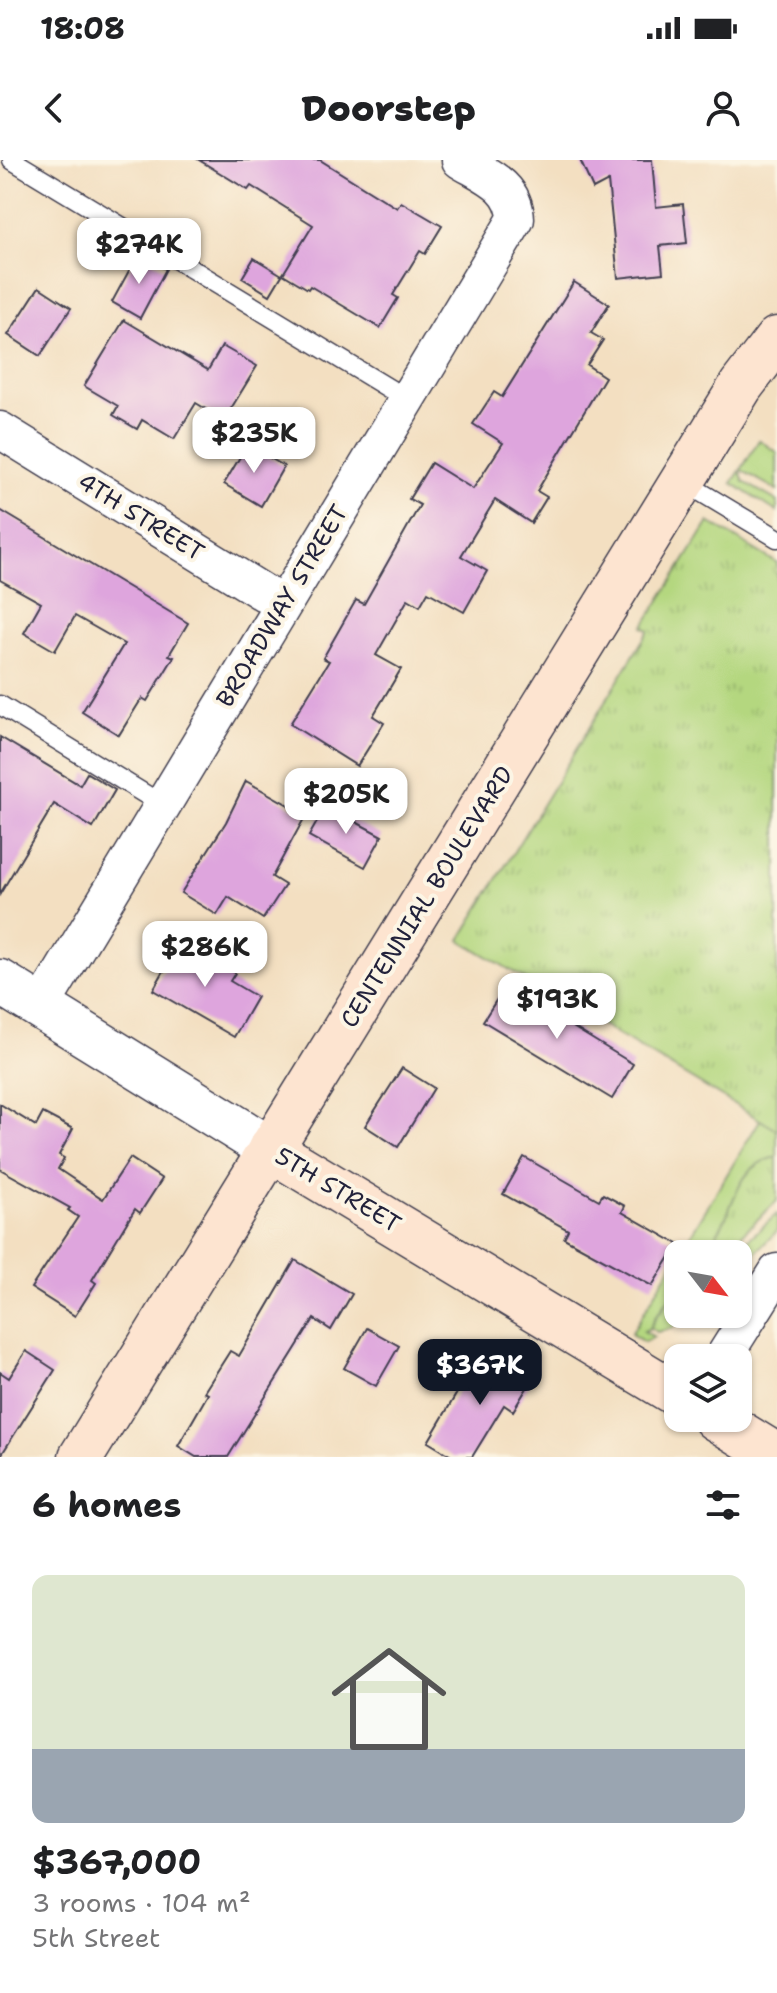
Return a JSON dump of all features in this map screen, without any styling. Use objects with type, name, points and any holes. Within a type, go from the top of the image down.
[{"type":"main road","name":"CENTENNIAL BOULEVARD","points":[[81,1457],[741,386],[777,339]]},
{"type":"main road","name":"5TH STREET","points":[[270,1149],[664,1387]]},
{"type":"main road","points":[[738,1432],[777,1456]]},
{"type":"street","name":"BROADWAY STREET","points":[[41,1007],[516,219],[516,203],[502,186],[460,160]]},
{"type":"street","name":"4TH STREET","points":[[0,430],[282,604]]},
{"type":"street","name":"5TH STREET","points":[[0,982],[270,1149]]},
{"type":"street","points":[[732,1344],[777,1272]]},
{"type":"lane","points":[[12,160],[408,400]]},
{"type":"lane","points":[[684,482],[777,538]]},
{"type":"lane","points":[[0,705],[161,804]]},
{"type":"green space","points":[[759,440],[777,452],[777,490],[741,470]]},
{"type":"green space","points":[[740,471],[744,482],[777,501],[777,512],[732,483]]},
{"type":"green space","points":[[709,522],[777,563],[777,1130],[460,940],[649,630],[643,627]]},
{"type":"green space","points":[[760,1120],[777,1130],[777,1157],[766,1160],[749,1172],[712,1240],[687,1240]]},
{"type":"green space","points":[[777,1157],[777,1201],[736,1240],[711,1240],[740,1184],[762,1162]]},
{"type":"green space","points":[[777,1214],[777,1231],[752,1256],[752,1240],[748,1240]]},
{"type":"green space","points":[[664,1279],[664,1305],[650,1328],[644,1331],[654,1337],[644,1342],[631,1334]]},
{"type":"green space","points":[[664,1306],[664,1328],[673,1328],[657,1332],[650,1328]]},
{"type":"building","points":[[199,160],[320,160],[397,208],[401,202],[442,226],[425,254],[420,251],[393,295],[398,298],[380,328],[310,286],[308,289],[283,274],[313,225],[251,186],[248,190]]},
{"type":"building","points":[[580,160],[652,160],[656,207],[683,204],[687,243],[660,246],[663,273],[618,278],[608,181],[593,189]]},
{"type":"building","points":[[138,254],[166,269],[140,318],[112,302]]},
{"type":"building","points":[[254,258],[282,275],[270,295],[242,278]]},
{"type":"building","points":[[574,282],[609,304],[591,333],[603,340],[587,365],[605,377],[537,491],[547,497],[531,523],[495,500],[461,556],[487,571],[464,612],[428,592],[420,606],[408,599],[376,655],[401,669],[373,716],[384,723],[357,766],[290,724],[329,661],[323,658],[356,600],[364,604],[420,505],[409,499],[431,463],[473,489],[503,443],[473,424],[494,392],[502,397]]},
{"type":"building","points":[[39,287],[71,308],[40,356],[8,335]]},
{"type":"building","points":[[124,320],[208,370],[222,346],[257,366],[224,420],[196,403],[174,439],[142,420],[137,429],[113,415],[118,406],[84,386]]},
{"type":"building","points":[[247,445],[284,466],[261,506],[224,484]]},
{"type":"building","points":[[0,510],[188,623],[169,655],[174,657],[147,701],[142,698],[119,735],[82,712],[124,644],[75,616],[55,651],[24,633],[41,603],[0,580]]},
{"type":"building","points":[[0,737],[80,785],[87,773],[115,790],[93,828],[54,804],[0,894]]},
{"type":"building","points":[[246,781],[306,815],[272,877],[285,885],[263,919],[228,897],[217,915],[181,893],[226,822]]},
{"type":"building","points":[[326,806],[382,836],[365,867],[309,836]]},
{"type":"building","points":[[181,941],[235,973],[230,981],[257,997],[234,1037],[153,990]]},
{"type":"building","points":[[508,982],[552,1010],[550,1013],[633,1064],[612,1099],[483,1021]]},
{"type":"building","points":[[402,1068],[434,1088],[398,1147],[365,1126]]},
{"type":"building","points":[[0,1104],[36,1126],[43,1113],[73,1129],[59,1155],[64,1158],[58,1169],[103,1199],[130,1158],[162,1179],[140,1213],[135,1209],[92,1280],[96,1283],[75,1316],[31,1288],[78,1217],[68,1210],[70,1208],[0,1169]]},
{"type":"building","points":[[524,1157],[599,1200],[603,1194],[625,1206],[622,1212],[671,1240],[664,1240],[664,1267],[652,1286],[564,1238],[568,1230],[503,1194]]},
{"type":"building","points":[[295,1260],[352,1294],[331,1330],[314,1319],[228,1457],[196,1457],[178,1446],[208,1394],[204,1392],[230,1351],[239,1356]]},
{"type":"building","points":[[367,1328],[399,1346],[376,1386],[344,1368]]},
{"type":"building","points":[[26,1351],[55,1370],[0,1457],[0,1372],[9,1378]]},
{"type":"building","points":[[501,1353],[536,1373],[513,1411],[504,1405],[472,1457],[453,1457],[428,1442],[467,1376],[482,1385]]}]
